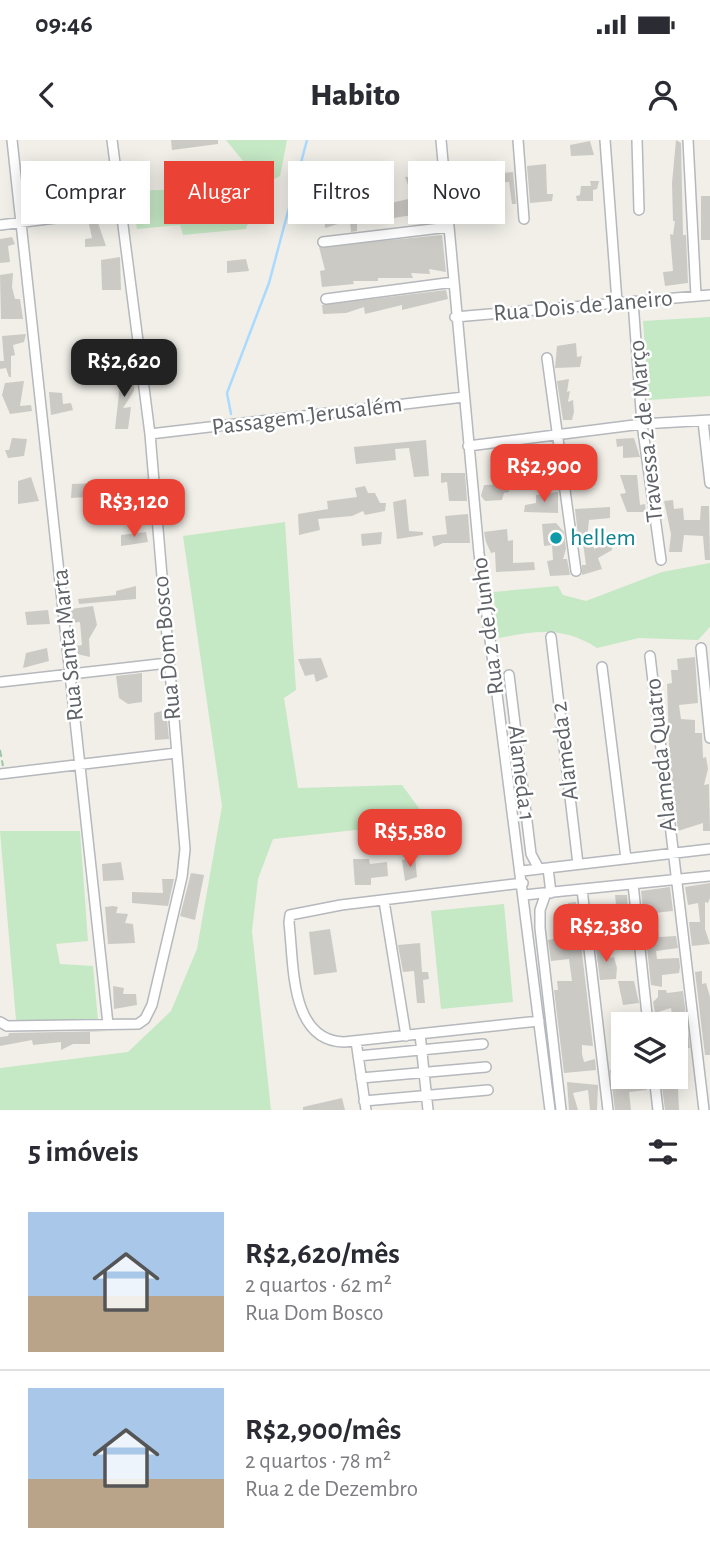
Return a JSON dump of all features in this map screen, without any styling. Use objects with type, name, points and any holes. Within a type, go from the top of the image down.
[{"type":"street","name":"Rua Santa Marta","points":[[12,140],[21,222]]},
{"type":"street","name":"Rua Dom Bosco","points":[[112,140],[114,161]]},
{"type":"street","name":"Rua 2 de Junho","points":[[441,140],[468,446],[497,699],[522,871],[550,1110]]},
{"type":"street","points":[[518,140],[524,219]]},
{"type":"street","points":[[605,140],[617,302]]},
{"type":"street","points":[[637,140],[639,210]]},
{"type":"street","points":[[688,140],[696,296]]},
{"type":"street","points":[[0,225],[21,222]]},
{"type":"street","name":"Rua Santa Marta","points":[[21,224],[108,1024]]},
{"type":"street","name":"Rua Dom Bosco","points":[[108,1024],[138,1024],[145,1019],[152,1005],[185,864],[149,434],[121,224]]},
{"type":"street","points":[[323,242],[449,227]]},
{"type":"street","points":[[326,299],[454,282]]},
{"type":"street","name":"Rua Dois de Janeiro","points":[[456,317],[710,295]]},
{"type":"street","name":"Travessa 2 de Março","points":[[633,302],[642,425],[661,560]]},
{"type":"street","points":[[547,358],[560,434],[576,571]]},
{"type":"street","name":"Passagem Jerusalém","points":[[149,434],[464,397]]},
{"type":"street","points":[[468,446],[642,425],[706,421],[710,483]]},
{"type":"street","name":"Alameda 2","points":[[551,637],[578,864]]},
{"type":"street","points":[[701,648],[710,738]]},
{"type":"street","name":"Alameda Quatro","points":[[650,656],[704,1110]]},
{"type":"street","points":[[0,682],[168,663]]},
{"type":"street","points":[[603,667],[626,859]]},
{"type":"street","name":"Alameda 1","points":[[509,675],[531,854],[544,868],[549,893],[540,910],[540,928],[561,1110]]},
{"type":"street","points":[[2,774],[176,753]]},
{"type":"street","points":[[522,871],[710,849]]},
{"type":"street","points":[[524,895],[710,876]]},
{"type":"street","points":[[523,883],[341,905],[290,915],[289,923],[299,1002],[308,1022],[325,1040],[356,1041],[540,1021]]},
{"type":"street","points":[[633,884],[647,1012]]},
{"type":"street","points":[[582,889],[608,1110]]},
{"type":"street","points":[[384,901],[406,1035]]},
{"type":"street","points":[[4,1024],[108,1024]]},
{"type":"street","points":[[420,1034],[429,1110]]},
{"type":"street","points":[[356,1041],[365,1106],[427,1095],[488,1090]]},
{"type":"street","points":[[358,1056],[483,1044]]},
{"type":"street","points":[[361,1078],[486,1067]]},
{"type":"street","points":[[656,1089],[658,1110]]},
{"type":"path","points":[[0,750],[2,774]]},
{"type":"green space","points":[[226,140],[287,140],[280,176],[274,179],[274,161],[243,161]]},
{"type":"green space","points":[[150,190],[164,190],[164,224],[248,224],[246,229],[183,235],[180,225],[137,229],[136,224],[150,224]]},
{"type":"green space","points":[[710,317],[710,396],[649,400],[643,321]]},
{"type":"green space","points":[[285,522],[296,690],[284,698],[298,788],[402,785],[429,822],[273,839],[258,879],[252,931],[271,1110],[0,1110],[0,1068],[128,1052],[171,1011],[197,949],[222,806],[183,536]]},
{"type":"green space","points":[[710,563],[710,627],[698,640],[639,638],[597,648],[561,633],[537,632],[499,638],[493,592],[558,586],[563,595],[586,601],[662,572]]},
{"type":"green space","points":[[0,831],[80,831],[88,941],[56,944],[60,964],[93,966],[98,1020],[16,1020]]},
{"type":"green space","points":[[504,904],[513,1002],[441,1009],[431,911]]},
{"type":"building","points":[[171,140],[218,140],[218,144],[172,150]]},
{"type":"building","points":[[676,140],[681,143],[683,235],[686,235],[688,283],[665,286],[663,272],[673,271],[670,234],[673,235],[675,221],[672,183]]},
{"type":"building","points":[[590,141],[594,155],[571,156],[570,145]]},
{"type":"building","points":[[546,164],[547,194],[553,194],[552,201],[530,203],[527,166]]},
{"type":"building","points":[[513,172],[516,204],[512,204],[505,173]]},
{"type":"building","points":[[590,181],[599,181],[597,189],[593,190],[593,201],[577,201],[576,196],[580,195],[581,186],[591,186]]},
{"type":"building","points":[[701,196],[710,196],[710,240],[701,240]]},
{"type":"building","points":[[408,199],[408,216],[394,218],[394,202]]},
{"type":"building","points":[[89,224],[98,224],[106,246],[85,247],[85,239],[92,238]]},
{"type":"building","points":[[350,224],[357,224],[357,231],[351,232]]},
{"type":"building","points":[[442,235],[446,272],[429,269],[430,274],[411,273],[413,278],[378,278],[378,281],[353,281],[354,284],[322,287],[320,271],[325,270],[319,247]]},
{"type":"building","points":[[12,237],[15,244],[8,246],[10,262],[0,263],[0,239]]},
{"type":"building","points":[[120,257],[121,290],[102,290],[101,260]]},
{"type":"building","points":[[246,259],[249,271],[227,273],[227,261]]},
{"type":"building","points":[[13,273],[12,287],[15,299],[20,299],[23,319],[1,319],[0,275]]},
{"type":"building","points":[[446,290],[448,299],[402,310],[402,305],[365,314],[364,307],[346,313],[323,314],[322,305]]},
{"type":"building","points":[[26,334],[24,342],[13,345],[15,355],[11,356],[9,377],[6,368],[0,369],[0,361],[4,361],[2,336]]},
{"type":"building","points":[[576,343],[577,357],[582,356],[580,367],[555,368],[557,346]]},
{"type":"building","points":[[115,371],[126,371],[134,381],[134,391],[123,408],[131,407],[128,429],[115,429],[120,385],[116,385]]},
{"type":"building","points":[[569,379],[568,402],[573,400],[574,412],[572,420],[563,420],[557,381]]},
{"type":"building","points":[[24,381],[20,406],[31,405],[32,411],[10,414],[2,395],[5,383]]},
{"type":"building","points":[[49,392],[62,393],[63,404],[71,403],[73,410],[51,415]]},
{"type":"building","points":[[12,438],[27,439],[24,456],[8,458],[5,450],[9,450]]},
{"type":"building","points":[[634,438],[640,457],[623,458],[623,446],[617,447],[616,439]]},
{"type":"building","points":[[426,440],[429,476],[414,477],[409,448],[395,449],[396,460],[356,464],[354,447]]},
{"type":"building","points":[[550,445],[553,456],[527,458],[528,447]]},
{"type":"building","points":[[584,454],[587,462],[579,463],[582,479],[571,479],[567,455]]},
{"type":"building","points":[[441,473],[465,473],[467,501],[449,501],[447,482],[441,483]]},
{"type":"building","points":[[620,475],[637,475],[640,505],[645,504],[646,512],[627,512],[620,494],[626,493]]},
{"type":"building","points":[[31,477],[39,501],[18,504],[18,481]]},
{"type":"building","points":[[98,483],[107,502],[88,501],[87,497],[71,498],[72,484]]},
{"type":"building","points":[[508,484],[509,492],[504,493],[502,500],[485,501],[481,496],[484,485]]},
{"type":"building","points":[[365,486],[368,493],[375,493],[380,503],[386,503],[385,511],[365,515],[363,511],[352,516],[318,519],[320,530],[299,535],[298,514],[328,509],[327,501],[357,497],[355,488]]},
{"type":"building","points":[[558,492],[558,513],[524,512],[525,505],[536,503],[536,495]]},
{"type":"building","points":[[406,499],[409,531],[423,532],[423,535],[397,539],[393,502]]},
{"type":"building","points":[[673,500],[674,509],[683,508],[684,520],[700,520],[701,506],[709,506],[710,560],[705,560],[703,536],[684,535],[682,552],[669,552],[671,534],[664,501]]},
{"type":"building","points":[[610,507],[610,518],[589,520],[587,538],[593,538],[594,549],[613,540],[612,550],[598,558],[602,569],[582,575],[582,565],[586,565],[583,543],[579,543],[575,509]]},
{"type":"building","points":[[468,514],[470,543],[443,543],[434,547],[432,536],[447,534],[445,516]]},
{"type":"building","points":[[556,523],[564,532],[566,549],[563,559],[567,559],[570,575],[550,576],[547,561],[553,560],[552,545],[544,546],[542,524]]},
{"type":"building","points":[[507,529],[508,541],[513,540],[513,563],[534,562],[535,570],[496,572],[495,552],[491,553],[484,532]]},
{"type":"building","points":[[146,532],[148,542],[121,546],[121,535]]},
{"type":"building","points":[[382,532],[381,544],[362,546],[361,534]]},
{"type":"building","points":[[136,586],[136,599],[79,604],[78,599],[116,595],[116,591]]},
{"type":"building","points":[[93,606],[97,625],[89,639],[90,657],[77,654],[76,646],[82,645],[80,622],[72,623],[71,609]]},
{"type":"building","points":[[48,610],[50,624],[27,625],[25,612]]},
{"type":"building","points":[[47,648],[49,661],[23,668],[26,653]]},
{"type":"building","points":[[695,657],[698,703],[679,705],[681,719],[695,720],[695,733],[702,733],[703,758],[706,757],[708,769],[704,785],[709,784],[710,831],[703,831],[703,823],[678,831],[670,769],[667,684],[672,683],[671,670],[678,670],[677,659]]},
{"type":"building","points":[[321,658],[328,677],[316,682],[314,674],[305,676],[298,659]]},
{"type":"building","points":[[142,673],[142,702],[128,704],[119,698],[116,676]]},
{"type":"building","points":[[166,710],[169,739],[155,740],[154,713]]},
{"type":"building","points":[[415,857],[417,877],[405,881],[402,860]]},
{"type":"building","points":[[353,859],[369,859],[370,864],[387,862],[388,876],[371,878],[371,885],[355,885]]},
{"type":"building","points":[[121,862],[124,880],[103,881],[102,864]]},
{"type":"building","points":[[191,873],[204,875],[195,920],[180,916]]},
{"type":"building","points":[[162,879],[174,879],[168,906],[132,903],[132,892],[163,893]]},
{"type":"building","points":[[710,883],[710,898],[708,903],[705,902],[705,929],[710,944],[692,946],[689,922],[700,922],[698,903],[688,905],[685,887]]},
{"type":"building","points":[[670,887],[673,911],[654,913],[659,937],[676,936],[678,948],[656,951],[657,959],[679,958],[680,967],[679,973],[662,975],[662,987],[651,985],[641,891]]},
{"type":"building","points":[[615,895],[627,895],[629,929],[613,930],[610,915],[604,917],[603,905],[616,904]]},
{"type":"building","points":[[576,902],[593,1046],[582,1045],[582,1054],[584,1062],[595,1059],[596,1070],[564,1073],[554,990],[558,990],[557,981],[572,981],[569,959],[551,961],[548,940],[563,937],[566,940],[565,924],[571,926],[568,903]]},
{"type":"building","points":[[105,907],[118,907],[116,913],[128,914],[125,923],[133,924],[135,943],[108,944]]},
{"type":"building","points":[[330,929],[337,972],[314,975],[309,932]]},
{"type":"building","points":[[420,943],[422,972],[428,972],[429,979],[423,980],[425,1003],[417,1003],[414,971],[403,972],[398,945]]},
{"type":"building","points":[[611,947],[610,958],[614,957],[617,968],[616,979],[600,980],[596,949]]},
{"type":"building","points":[[702,971],[702,984],[706,983],[710,997],[710,1055],[705,1055],[695,972]]},
{"type":"building","points":[[618,981],[634,981],[639,1003],[623,1005]]},
{"type":"building","points":[[113,986],[124,988],[123,994],[136,994],[137,1005],[114,1009]]},
{"type":"building","points":[[658,990],[666,990],[667,993],[683,991],[686,1012],[672,1012],[671,1008],[655,1012],[653,1002],[658,997]]},
{"type":"building","points":[[108,1031],[90,1032],[90,1044],[73,1044],[61,1050],[61,1042],[33,1045],[32,1040],[0,1046],[0,1037],[8,1036],[9,1033]]},
{"type":"building","points":[[567,1082],[598,1085],[597,1110],[590,1110],[588,1090],[573,1093],[578,1110],[569,1110]]},
{"type":"building","points":[[612,1089],[647,1089],[629,1092],[631,1110],[615,1110]]},
{"type":"building","points":[[662,1089],[678,1089],[679,1110],[665,1110]]},
{"type":"building","points":[[342,1098],[345,1110],[303,1110],[303,1107]]},
{"type":"waterway","points":[[231,414],[227,393],[269,283],[307,140]]},
{"type":"place","name":"hellem","points":[[556,538]]}]
